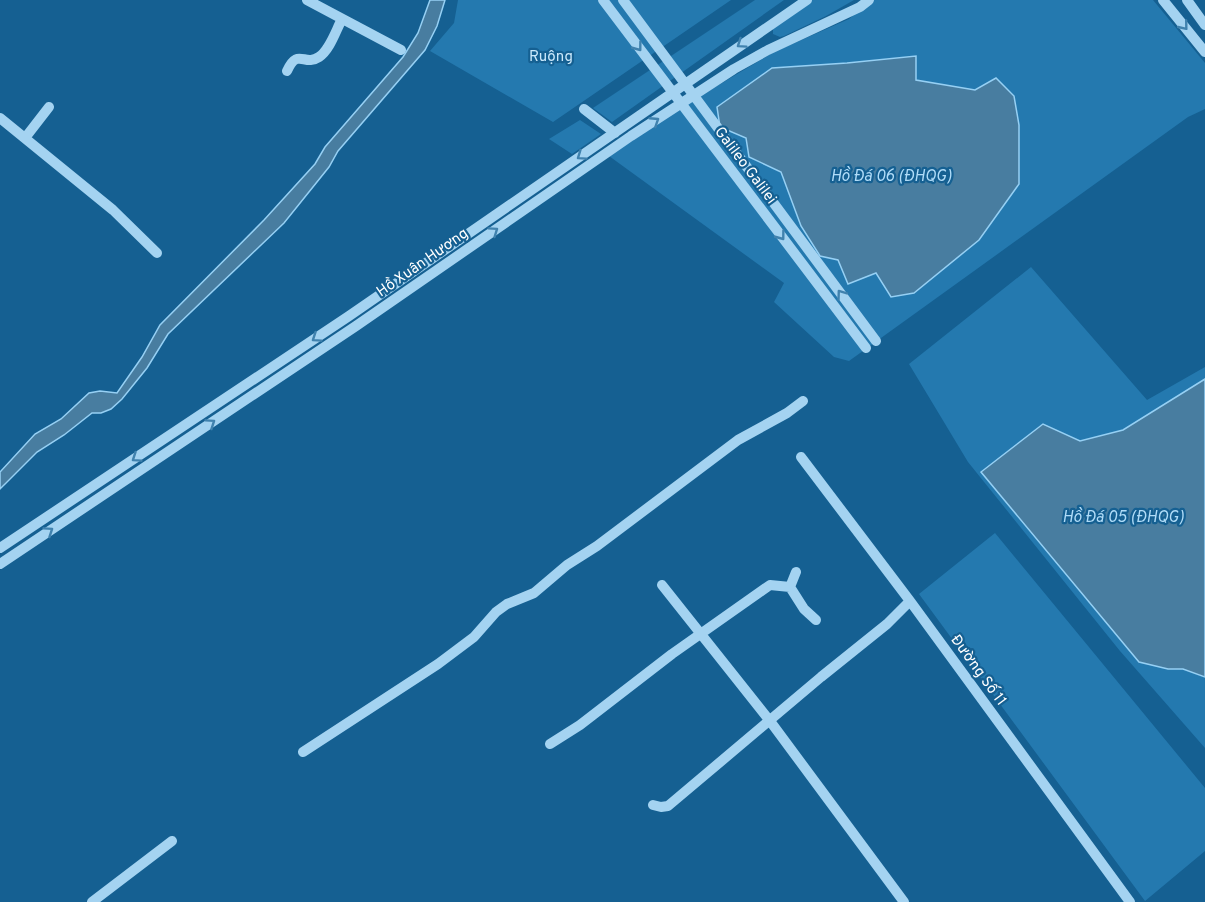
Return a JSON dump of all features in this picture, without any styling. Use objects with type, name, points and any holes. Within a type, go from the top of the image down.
[{"type":"street","points":[[307,0],[401,50]]},
{"type":"street","name":"Galileo Galilei","points":[[603,0],[672,93],[871,344],[686,83],[623,0]]},
{"type":"street","name":"Hồ Xuân Hương","points":[[0,548],[349,316],[807,0]]},
{"type":"street","name":"Hồ Xuân Hương","points":[[0,564],[356,326],[694,95],[768,50],[861,7],[869,0]]},
{"type":"street","points":[[1163,0],[1205,52]]},
{"type":"street","points":[[1186,0],[1205,25]]},
{"type":"street","points":[[287,71],[296,58],[313,60],[321,56],[342,19]]},
{"type":"street","points":[[758,33],[768,50]]},
{"type":"street","points":[[25,138],[49,107]]},
{"type":"street","points":[[584,109],[615,133]]},
{"type":"street","points":[[0,118],[113,210],[157,253]]},
{"type":"street","points":[[349,316],[356,326]]},
{"type":"street","points":[[303,752],[438,664],[474,637],[496,612],[507,604],[534,593],[567,565],[597,546],[738,440],[787,413],[803,401]]},
{"type":"street","name":"Đường Số 11","points":[[801,457],[1130,902]]},
{"type":"street","points":[[790,587],[796,572]]},
{"type":"street","points":[[662,585],[770,721],[904,902]]},
{"type":"street","points":[[550,744],[580,725],[770,585],[790,587]]},
{"type":"street","points":[[790,587],[804,609],[816,620]]},
{"type":"street","points":[[653,805],[668,806],[821,677],[888,624],[910,602]]},
{"type":"street","points":[[92,902],[172,841]]},
{"type":"green space","name":"Ruộng","points":[[458,0],[731,0],[553,122],[430,51],[454,23]]},
{"type":"green space","points":[[755,0],[784,0],[612,122],[593,108]]},
{"type":"green space","points":[[809,0],[854,0],[784,36],[773,34],[773,28]]},
{"type":"green space","points":[[871,0],[1153,0],[1205,63],[1205,109],[1188,117],[849,361],[834,357],[774,302],[784,283],[609,156],[700,96],[774,52],[849,19]],"holes":[[[916,56],[916,80],[975,90],[1019,184],[979,240],[915,293],[876,273],[838,259],[801,226],[781,172],[749,157],[746,138],[847,63]]]},
{"type":"green space","points":[[580,120],[601,134],[572,154],[549,139]]},
{"type":"green space","points":[[1031,267],[1147,400],[1205,367],[1205,379],[1123,430],[1080,441],[1043,424],[1168,669],[1183,669],[1205,677],[1205,748],[1120,651],[968,462],[909,364]]},
{"type":"green space","points":[[995,533],[1205,788],[1205,851],[1145,901],[919,594]]},
{"type":"water","points":[[430,0],[445,0],[437,26],[425,50],[338,151],[329,167],[284,223],[168,334],[147,368],[122,399],[111,409],[101,413],[92,413],[37,452],[0,489],[0,472],[35,434],[61,419],[89,393],[100,391],[117,393],[142,357],[160,325],[264,220],[315,164],[325,147],[403,57],[418,33]]},
{"type":"water","name":"Hồ Đá 06 (ĐHQG)","points":[[916,56],[916,80],[975,90],[996,78],[1014,96],[1019,125],[1019,184],[979,240],[914,293],[891,297],[876,273],[848,284],[838,260],[820,256],[801,226],[781,172],[749,157],[746,138],[720,127],[717,107],[772,68]]},
{"type":"water","name":"Hồ Đá 05 (ĐHQG)","points":[[1205,379],[1205,677],[1183,669],[1168,669],[1139,662],[981,472],[1043,424],[1080,441],[1123,430]]}]
